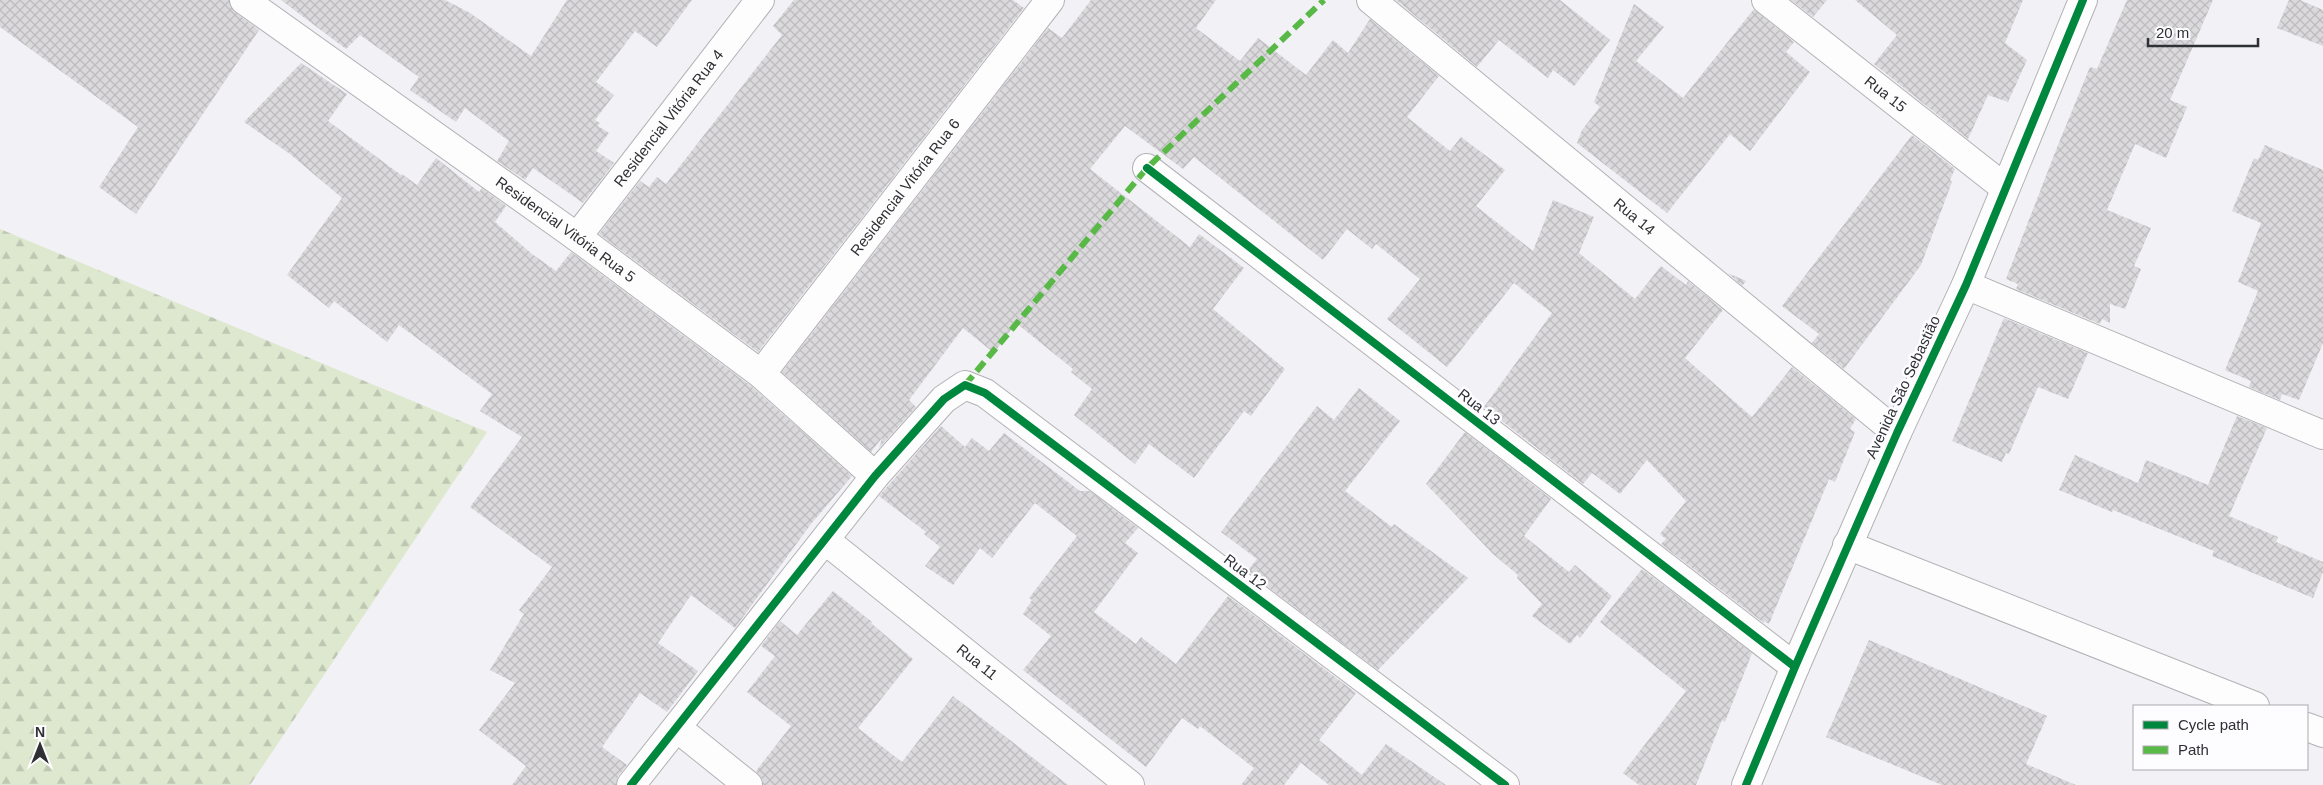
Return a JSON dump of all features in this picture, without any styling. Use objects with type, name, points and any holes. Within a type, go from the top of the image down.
[{"type":"street","name":"Residencial Vitória Rua 5","points":[[244,0],[577,237],[761,374],[875,476]]},
{"type":"street","name":"Residencial Vitória Rua 4","points":[[577,237],[760,0]]},
{"type":"street","name":"Residencial Vitória Rua 6","points":[[761,374],[1050,0]]},
{"type":"street","name":"Rua 14","points":[[1371,0],[1897,433]]},
{"type":"street","name":"Rua 15","points":[[1766,0],[2005,188]]},
{"type":"street","name":"Avenida São Sebastião","points":[[1746,785],[1897,433],[1966,285],[2083,0]]},
{"type":"street","name":"Rua 13","points":[[1147,168],[1795,667]]},
{"type":"street","points":[[1966,285],[2323,435]]},
{"type":"street","name":"Rua 12","points":[[875,476],[944,399],[966,385],[985,393],[1504,785]]},
{"type":"street","points":[[631,785],[875,476]]},
{"type":"street","name":"Rua 11","points":[[825,540],[1130,785]]},
{"type":"street","points":[[1848,545],[2252,705]]},
{"type":"street","points":[[2308,727],[2323,733]]},
{"type":"street","points":[[677,728],[748,785]]},
{"type":"green space","points":[[0,229],[487,432],[250,785],[0,785]]},
{"type":"building","points":[[0,0],[229,0],[235,12],[259,30],[136,214],[99,187],[138,127],[0,27]]},
{"type":"building","points":[[281,0],[445,0],[470,13],[531,56],[567,0],[692,0],[657,47],[635,31],[596,82],[614,95],[595,120],[600,123],[598,126],[609,133],[596,151],[614,163],[583,203],[533,168],[525,180],[497,161],[509,141],[465,108],[456,122],[410,90],[419,77],[360,35],[346,49]]},
{"type":"building","points":[[794,0],[1013,0],[1024,8],[758,352],[599,234],[640,181],[649,187],[657,177],[666,184],[782,35],[773,26]]},
{"type":"building","points":[[1091,0],[1216,0],[1196,28],[1240,61],[1258,38],[1306,75],[1333,40],[1348,53],[1370,19],[1439,76],[1407,117],[1450,151],[1461,137],[1505,170],[1476,206],[1533,251],[1553,200],[1594,217],[1579,253],[1635,299],[1661,266],[1686,285],[1688,281],[1723,310],[1685,358],[1752,417],[1792,367],[1856,419],[1850,429],[1855,432],[1835,482],[1829,479],[1769,624],[1764,621],[1764,623],[1661,544],[1666,539],[1660,534],[1686,501],[1647,460],[1620,494],[1592,473],[1583,484],[1484,407],[1552,313],[1514,283],[1447,367],[1387,319],[1420,279],[1376,244],[1372,249],[1347,229],[1323,260],[1194,157],[1183,169],[1125,126],[1090,169],[1190,247],[1199,234],[1244,268],[1213,309],[1285,369],[1251,416],[1244,411],[1194,478],[1149,444],[1135,464],[1074,415],[1092,389],[1071,372],[1073,369],[1016,323],[994,353],[963,328],[909,400],[916,407],[879,448],[882,438],[871,452],[782,372],[1048,28],[1062,38]]},
{"type":"building","points":[[1396,0],[1560,0],[1610,40],[1574,86],[1553,70],[1548,78],[1499,40],[1477,67]]},
{"type":"building","points":[[1791,0],[1827,0],[1813,17]]},
{"type":"building","points":[[1855,0],[2023,0],[2005,43],[2027,60],[2008,102],[1988,95],[1968,139],[1874,64],[1897,35]]},
{"type":"building","points":[[2127,0],[2213,0],[2170,100],[2187,107],[2166,158],[2135,144],[2107,210],[2151,228],[2134,266],[2141,269],[2125,309],[2110,304],[2110,323],[2102,319],[2100,324],[2016,289],[2018,284],[2006,279],[2090,67],[2097,69]]},
{"type":"building","points":[[2289,0],[2300,0],[2323,10],[2323,46],[2277,28]]},
{"type":"building","points":[[1634,4],[1664,27],[1636,61],[1683,98],[1754,9],[1794,42],[1786,52],[1810,72],[1750,151],[1730,134],[1667,213],[1577,143],[1582,130],[1600,107],[1594,102]]},
{"type":"building","points":[[301,63],[347,94],[328,121],[417,185],[436,158],[479,192],[482,188],[506,206],[495,222],[532,254],[556,271],[571,252],[751,386],[852,476],[811,524],[735,628],[691,595],[658,643],[698,671],[667,712],[640,693],[602,747],[627,765],[618,776],[616,785],[512,785],[526,766],[479,730],[515,683],[490,670],[524,614],[519,610],[552,567],[470,507],[522,437],[480,411],[492,394],[399,325],[387,342],[334,301],[329,308],[287,275],[342,198],[290,154],[244,122]]},
{"type":"building","points":[[1912,135],[1955,169],[1950,180],[1952,182],[1921,265],[1844,369],[1812,343],[1819,334],[1782,306]]},
{"type":"building","points":[[2265,145],[2323,170],[2323,343],[2299,400],[2282,394],[2280,400],[2249,387],[2251,381],[2225,370],[2258,291],[2238,282],[2261,223],[2232,211],[2254,158],[2258,160]]},
{"type":"building","points":[[1728,273],[1746,281],[1742,286]]},
{"type":"building","points":[[2004,318],[2088,353],[2068,399],[2038,387],[2009,454],[2006,453],[2002,462],[1952,441]]},
{"type":"building","points":[[1359,388],[1400,421],[1345,491],[1392,527],[1394,524],[1468,578],[1378,670],[1247,571],[1257,559],[1221,532],[1317,406],[1334,420]]},
{"type":"building","points":[[2237,416],[2267,428],[2229,516],[2278,537],[2276,542],[2323,562],[2323,572],[2313,598],[2212,556],[2214,551],[2059,490],[2075,455],[2138,483],[2146,460],[2208,485]]},
{"type":"building","points":[[941,426],[965,447],[972,438],[989,451],[1004,433],[1080,491],[1090,491],[1138,528],[1125,543],[1138,553],[1094,612],[1136,644],[1141,637],[1176,664],[1228,596],[1356,693],[1319,740],[1362,775],[1386,744],[1446,785],[1329,785],[1301,763],[1284,785],[1241,785],[1254,768],[1200,726],[1198,729],[1182,718],[1146,767],[1023,670],[1051,636],[1023,614],[1032,600],[1029,598],[1077,536],[1035,503],[992,558],[980,548],[953,585],[925,566],[940,547],[924,534],[926,532],[879,496]]},
{"type":"building","points":[[1465,432],[1551,499],[1524,536],[1569,572],[1575,565],[1612,596],[1580,638],[1577,635],[1570,644],[1532,616],[1542,604],[1517,578],[1518,575],[1493,554],[1426,484]]},
{"type":"building","points":[[1642,569],[1752,653],[1725,722],[1722,720],[1696,785],[1639,785],[1623,773],[1686,691],[1600,622]]},
{"type":"building","points":[[833,591],[872,622],[913,659],[858,728],[902,762],[953,696],[1068,785],[763,785],[762,779],[756,771],[791,726],[747,692],[775,656],[761,646],[780,621],[797,635]]},
{"type":"building","points":[[1869,640],[2047,716],[2026,764],[2076,785],[1942,785],[1826,737]]},
{"type":"marked path","points":[[965,385],[1147,168],[1324,0]]},
{"type":"cycle path","points":[[1746,785],[1897,433],[1966,285],[2083,0]]},
{"type":"cycle path","points":[[1147,168],[1795,667]]},
{"type":"cycle path","points":[[631,785],[875,476],[944,399],[965,385],[985,393],[1505,785]]}]
